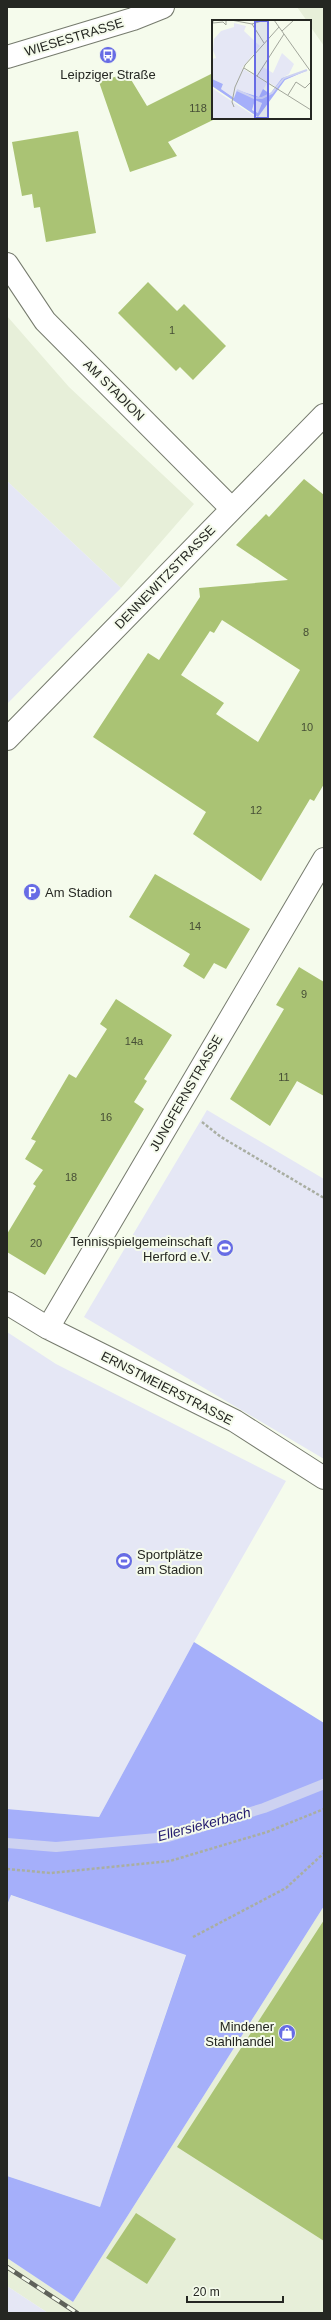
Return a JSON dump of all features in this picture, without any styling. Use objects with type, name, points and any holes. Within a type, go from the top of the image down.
[{"type":"street","name":"WIESESTRASSE","points":[[7,57],[126,21],[163,7]]},
{"type":"street","name":"AM STADION","points":[[7,264],[45,321],[232,509]]},
{"type":"street","name":"DENNEWITZSTRASSE","points":[[7,739],[324,415]]},
{"type":"street","name":"JUNGFERNSTRASSE","points":[[48,1328],[324,858]]},
{"type":"street","name":"ERNSTMEIERSTRASSE","points":[[7,1303],[48,1328],[235,1421],[324,1478]]},
{"type":"path","points":[[179,1105],[221,1136],[324,1198]]},
{"type":"path","points":[[7,1869],[51,1873],[170,1861],[267,1832],[324,1809]]},
{"type":"path","points":[[193,1937],[286,1888],[324,1853]]},
{"type":"shaded area","points":[[297,7],[324,7],[324,46],[311,27],[311,20],[306,20]]},
{"type":"shaded area","points":[[7,316],[69,387],[194,504],[121,588],[7,481]]},
{"type":"shaded area","points":[[7,481],[121,588],[7,704]]},
{"type":"shaded area","name":"Tennisspielgemeinschaft Herford e.V.","points":[[207,1110],[324,1179],[324,1459],[84,1317]]},
{"type":"shaded area","name":"Sportplätze am Stadion","points":[[7,1332],[56,1364],[286,1481],[194,1642],[99,1817],[7,1809]]},
{"type":"shaded area","points":[[194,1642],[324,1723],[324,1906],[73,2302],[7,2258],[7,2176],[100,2207],[186,1955],[11,1895],[7,1905],[7,1809],[99,1817]]},
{"type":"shaded area","points":[[10,1895],[186,1954],[100,2207],[7,2176],[7,1905]]},
{"type":"shaded area","points":[[324,1906],[324,2313],[48,2313],[7,2286],[7,2258],[73,2302]]},
{"type":"shaded area","points":[[7,2286],[48,2313],[7,2313]]},
{"type":"building","points":[[127,73],[147,106],[212,74],[213,120],[168,142],[177,156],[130,172],[99,82]]},
{"type":"building","points":[[78,131],[96,233],[46,242],[40,207],[34,208],[32,194],[22,196],[12,142]]},
{"type":"building","points":[[148,282],[177,311],[184,304],[226,346],[193,380],[180,367],[176,371],[118,313]]},
{"type":"building","points":[[304,479],[324,495],[324,784],[314,801],[310,799],[261,881],[193,834],[206,812],[93,737],[148,653],[159,660],[200,597],[199,588],[288,580],[236,545],[266,514],[269,517]],"holes":[[[222,620],[300,670],[258,742],[216,714],[224,703],[181,675],[210,631],[214,633]]]},
{"type":"building","points":[[155,874],[250,929],[226,969],[214,963],[204,979],[183,966],[190,954],[129,917]]},
{"type":"building","points":[[299,967],[324,982],[324,1096],[297,1081],[270,1126],[230,1099],[284,1009],[276,1005]]},
{"type":"building","points":[[116,999],[172,1035],[144,1079],[147,1081],[134,1102],[144,1109],[45,1275],[7,1252],[7,1234],[36,1186],[33,1184],[43,1170],[25,1159],[36,1141],[31,1139],[69,1074],[76,1078],[107,1029],[100,1024]]},
{"type":"building","name":"Mindener Stahlhandel","points":[[324,1920],[324,2241],[177,2147]]},
{"type":"building","points":[[136,2213],[176,2239],[147,2284],[106,2258]]},
{"type":"waterway","name":"Ellersiekerbach","points":[[7,1843],[56,1847],[168,1837],[264,1808],[324,1784]]},
{"type":"railway","points":[[7,2267],[77,2313]]},
{"type":"place","name":"Leipziger Straße","points":[[108,55]]},
{"type":"place","name":"Am Stadion","points":[[32,892]]},
{"type":"place","name":"Tennisspielgemeinschaft Herford e.V.","points":[[225,1248]]},
{"type":"place","name":"Sportplätze am Stadion","points":[[124,1561]]},
{"type":"place","name":"Mindener Stahlhandel","points":[[287,2033]]}]
